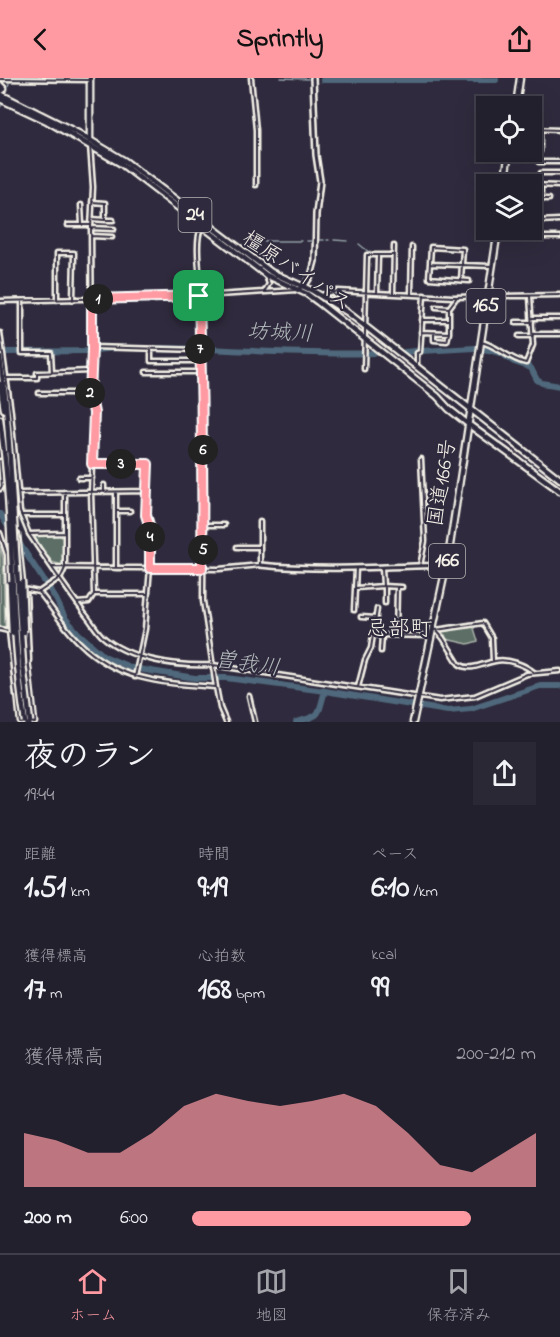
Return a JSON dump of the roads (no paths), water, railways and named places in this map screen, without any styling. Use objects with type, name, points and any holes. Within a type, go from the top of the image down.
[{"type":"main road","points":[[517,96],[520,78]]},
{"type":"main road","points":[[90,79],[90,142]]},
{"type":"main road","points":[[0,85],[4,89],[0,93]]},
{"type":"main road","name":"橿原バイパス","points":[[0,93],[141,172],[271,272],[303,286],[364,326],[560,479]]},
{"type":"main road","name":"橿原バイパス","points":[[0,99],[90,142],[266,275],[318,302],[468,424],[560,491]]},
{"type":"main road","name":"165","points":[[468,424],[496,240]]},
{"type":"main road","points":[[0,358],[4,390],[5,460]]},
{"type":"main road","points":[[420,383],[426,374]]},
{"type":"main road","points":[[459,400],[468,398],[474,382]]},
{"type":"main road","points":[[0,384],[18,665],[30,722]]},
{"type":"main road","points":[[0,419],[5,460]]},
{"type":"main road","name":"国道166号","points":[[414,720],[446,565],[468,424]]},
{"type":"main road","points":[[0,432],[22,583],[30,722]]},
{"type":"main road","points":[[10,515],[11,632],[21,722]]},
{"type":"main road","points":[[15,523],[22,656],[30,722]]},
{"type":"street","points":[[251,78],[256,130],[256,185]]},
{"type":"street","points":[[0,301],[261,293],[297,290],[303,286],[315,266],[316,214],[320,188],[313,78]]},
{"type":"street","points":[[0,80],[90,79]]},
{"type":"street","points":[[542,129],[560,130]]},
{"type":"street","points":[[77,603],[89,602],[94,594],[91,492],[94,413],[90,393],[92,202],[90,142]]},
{"type":"street","points":[[542,162],[560,162]]},
{"type":"street","points":[[541,173],[560,174]]},
{"type":"street","points":[[542,185],[560,186]]},
{"type":"street","points":[[542,199],[549,199]]},
{"type":"street","points":[[92,202],[105,203],[105,220]]},
{"type":"street","points":[[81,205],[82,225]]},
{"type":"street","points":[[92,219],[113,220]]},
{"type":"street","points":[[542,221],[560,220]]},
{"type":"street","points":[[68,225],[114,229]]},
{"type":"street","points":[[202,226],[199,232],[200,372],[204,460],[202,568],[205,615],[216,687],[220,708],[226,722]]},
{"type":"street","points":[[91,236],[112,237]]},
{"type":"street","points":[[542,237],[560,237]]},
{"type":"street","points":[[393,294],[394,246]]},
{"type":"street","points":[[411,294],[412,247]]},
{"type":"street","points":[[460,280],[463,249],[431,247],[429,278],[469,281]]},
{"type":"street","points":[[57,300],[57,252],[74,253],[73,300]]},
{"type":"street","points":[[364,369],[368,255],[394,255]]},
{"type":"street","points":[[377,293],[378,256]]},
{"type":"street","points":[[430,264],[492,267]]},
{"type":"street","points":[[261,293],[268,287],[266,275]]},
{"type":"street","points":[[320,296],[332,292],[457,297],[560,295]]},
{"type":"street","points":[[417,367],[424,295]]},
{"type":"street","points":[[480,342],[489,344],[515,361],[526,363],[533,345],[530,296]]},
{"type":"street","points":[[434,333],[434,340],[447,341],[449,308],[457,297]]},
{"type":"street","points":[[22,301],[22,352],[51,353],[52,372]]},
{"type":"street","points":[[436,307],[449,308]]},
{"type":"street","points":[[516,322],[560,318]]},
{"type":"street","points":[[422,320],[449,320]]},
{"type":"street","points":[[421,332],[449,333]]},
{"type":"street","points":[[0,333],[21,515],[29,534],[59,579],[102,636],[139,658],[213,665],[440,700],[469,697],[521,675],[559,672]]},
{"type":"street","points":[[519,336],[560,334]]},
{"type":"street","points":[[92,348],[200,348]]},
{"type":"street","points":[[151,349],[152,361],[200,361]]},
{"type":"street","points":[[6,378],[37,378],[37,373],[91,371]]},
{"type":"street","points":[[146,372],[200,372]]},
{"type":"street","points":[[39,393],[90,393]]},
{"type":"street","points":[[420,566],[424,541],[421,459]]},
{"type":"street","points":[[0,489],[2,486],[0,466],[5,460]]},
{"type":"street","points":[[92,464],[148,464],[146,515],[150,528],[150,568],[145,629],[135,677]]},
{"type":"street","points":[[0,466],[17,465]]},
{"type":"street","points":[[79,478],[92,478]]},
{"type":"street","points":[[104,485],[104,492]]},
{"type":"street","points":[[19,493],[147,490]]},
{"type":"street","points":[[7,584],[26,591],[40,592],[59,579],[65,568],[65,492]]},
{"type":"street","points":[[116,492],[116,568]]},
{"type":"street","points":[[116,511],[130,511]]},
{"type":"street","points":[[21,515],[65,515]]},
{"type":"street","points":[[260,522],[260,565]]},
{"type":"street","points":[[203,525],[224,525]]},
{"type":"street","points":[[0,533],[7,555],[11,632],[0,629]]},
{"type":"street","points":[[29,534],[65,533]]},
{"type":"street","points":[[237,547],[260,547]]},
{"type":"street","points":[[52,567],[202,568],[260,565],[276,568],[382,568],[446,565]]},
{"type":"street","points":[[354,610],[356,568]]},
{"type":"street","points":[[382,568],[385,603]]},
{"type":"street","points":[[356,588],[402,587]]},
{"type":"street","points":[[396,635],[397,588]]},
{"type":"street","points":[[26,591],[30,698]]},
{"type":"street","points":[[40,592],[69,631],[92,655],[107,665],[135,677],[216,687]]},
{"type":"street","points":[[94,594],[147,594]]},
{"type":"street","points":[[358,687],[374,635],[377,609]]},
{"type":"street","points":[[361,617],[376,618]]},
{"type":"street","points":[[493,661],[492,638],[483,623],[434,630],[461,666],[477,667],[504,660],[520,664],[535,673]]},
{"type":"street","points":[[374,635],[431,636]]},
{"type":"street","points":[[381,651],[382,636]]},
{"type":"street","points":[[249,696],[255,722]]},
{"type":"waterway","points":[[27,78],[83,78]]},
{"type":"waterway","points":[[281,78],[308,79]]},
{"type":"waterway","points":[[323,80],[496,80]]},
{"type":"waterway","points":[[6,93],[9,83]]},
{"type":"waterway","points":[[334,240],[348,241]]},
{"type":"waterway","points":[[263,241],[301,241]]},
{"type":"waterway","points":[[307,241],[312,241]]},
{"type":"waterway","points":[[359,244],[370,253]]},
{"type":"waterway","points":[[368,267],[370,251]]},
{"type":"waterway","points":[[366,318],[367,284]]},
{"type":"waterway","name":"坊城川","points":[[7,352],[86,351],[116,348]]},
{"type":"waterway","name":"坊城川","points":[[156,348],[374,353]]},
{"type":"waterway","name":"坊城川","points":[[421,351],[475,348]]},
{"type":"waterway","name":"坊城川","points":[[483,349],[501,353],[514,362],[531,368],[537,380],[542,383],[560,386]]},
{"type":"waterway","name":"坊城川","points":[[405,352],[415,351]]},
{"type":"waterway","name":"曽我川","points":[[0,514],[11,531]]},
{"type":"waterway","name":"曽我川","points":[[17,540],[56,599],[65,618],[78,633],[104,656],[132,668],[195,678],[226,678],[325,691],[448,711],[471,709],[540,686],[560,686]]},
{"type":"waterway","points":[[296,722],[311,718],[318,713],[325,691]]},
{"type":"district","name":"忌部町","points":[[399,630]]}]
